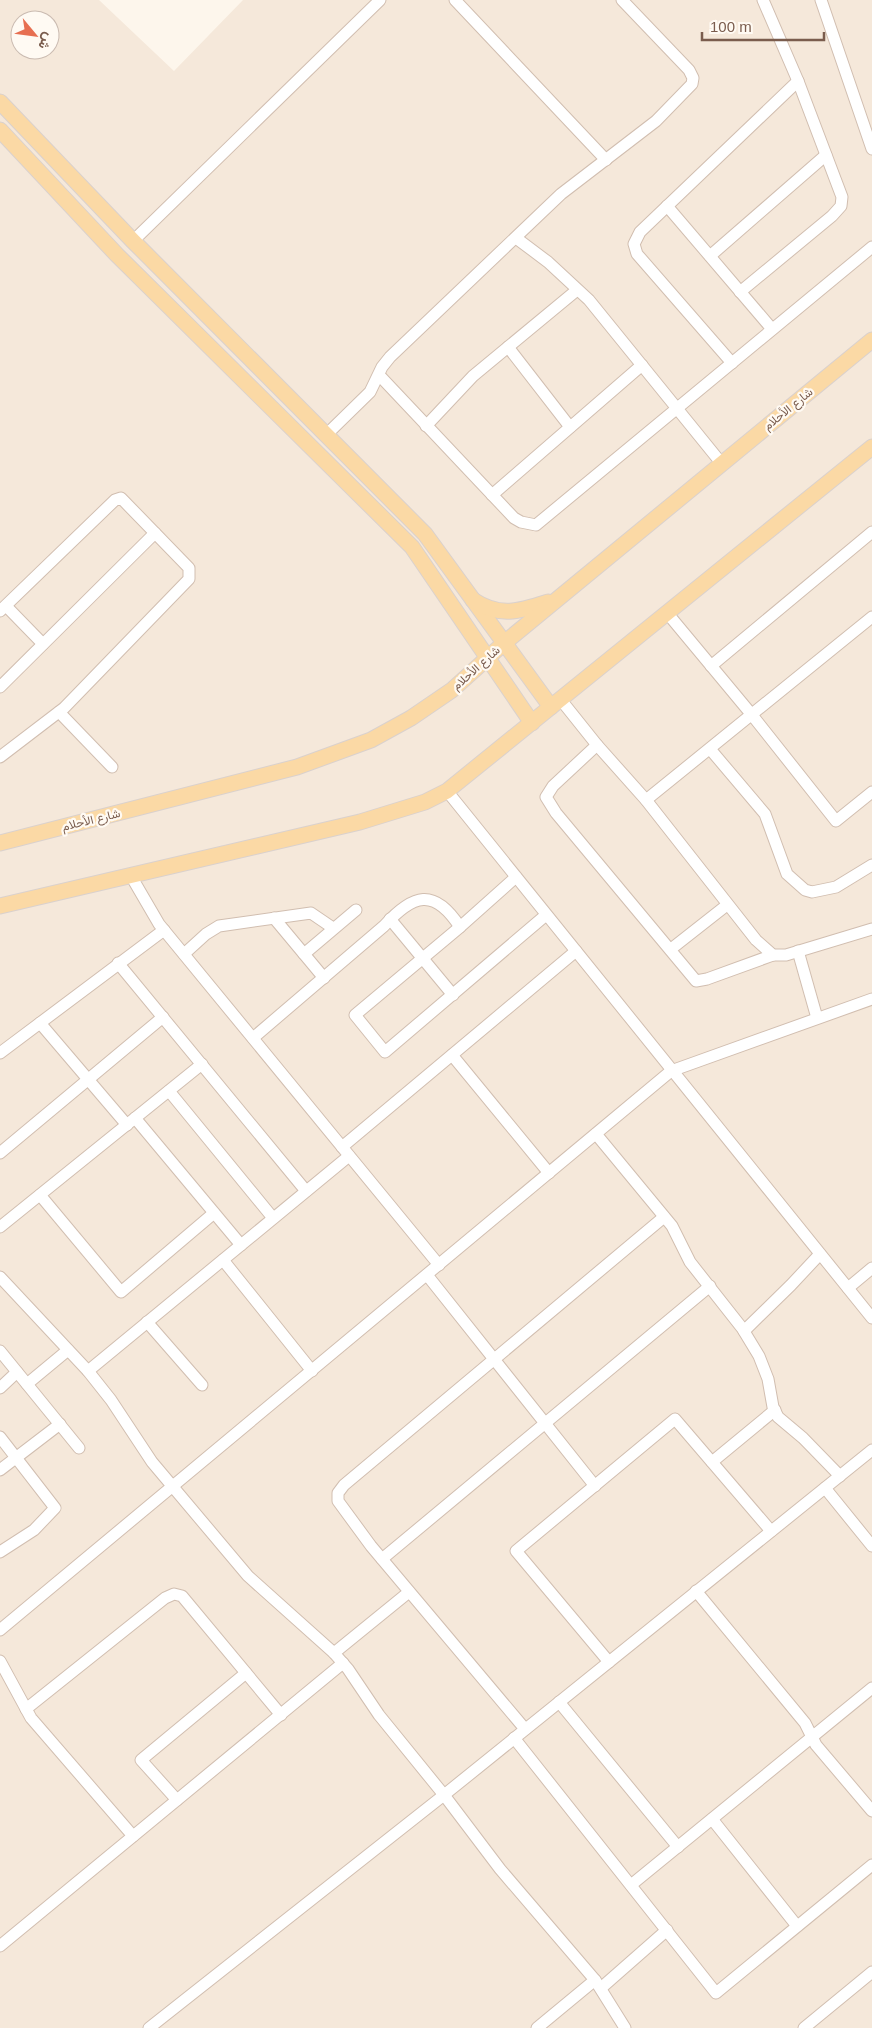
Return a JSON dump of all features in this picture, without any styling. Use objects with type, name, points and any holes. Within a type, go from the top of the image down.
[{"type":"main road","points":[[0,102],[133,241],[425,534],[503,644],[556,704]]},
{"type":"main road","points":[[0,130],[117,254],[412,547],[532,723]]},
{"type":"main road","points":[[117,254],[133,241]]},
{"type":"main road","name":"شارع الأحلام","points":[[0,843],[297,767],[371,740],[411,718],[452,690],[503,644],[872,340]]},
{"type":"main road","points":[[0,906],[360,822],[418,804],[447,790],[668,614],[872,447]]},
{"type":"main road","points":[[360,495],[373,483]]},
{"type":"main road","points":[[471,599],[491,609],[511,612],[559,598]]},
{"type":"street","points":[[133,241],[380,0]]},
{"type":"street","points":[[456,0],[606,160]]},
{"type":"street","points":[[326,435],[370,392],[390,357],[561,194],[656,121],[692,84],[693,78],[689,70],[622,0]]},
{"type":"street","points":[[740,292],[832,216],[841,206],[842,197],[798,81],[763,0]]},
{"type":"street","points":[[821,0],[872,149]]},
{"type":"street","points":[[732,363],[637,254],[634,244],[640,232],[798,81]]},
{"type":"street","points":[[710,256],[826,155]]},
{"type":"street","points":[[667,206],[772,329]]},
{"type":"street","points":[[516,238],[548,262],[589,300],[722,464]]},
{"type":"street","points":[[379,375],[514,518],[536,525],[872,247]]},
{"type":"street","points":[[426,426],[473,376],[577,290]]},
{"type":"street","points":[[508,347],[570,428]]},
{"type":"street","points":[[492,496],[642,364]]},
{"type":"street","points":[[0,757],[59,712],[189,579],[189,568],[121,498],[115,500],[3,608],[43,644]]},
{"type":"street","points":[[711,666],[872,532]]},
{"type":"street","points":[[0,686],[155,533]]},
{"type":"street","points":[[668,614],[752,715],[836,821],[872,792]]},
{"type":"street","points":[[646,800],[872,617]]},
{"type":"street","points":[[556,704],[597,745],[646,800],[727,905],[756,940],[773,955]]},
{"type":"street","points":[[59,712],[112,767]]},
{"type":"street","points":[[597,745],[553,786],[546,797],[556,813],[696,980],[707,979],[773,955],[798,951],[872,929]]},
{"type":"street","points":[[710,749],[766,814],[787,874],[805,890],[812,892],[836,887],[871,869]]},
{"type":"street","points":[[447,790],[872,1318]]},
{"type":"street","points":[[130,876],[164,930],[439,1265]]},
{"type":"street","points":[[516,877],[423,959],[355,1015],[385,1052],[546,915]]},
{"type":"street","points":[[253,1038],[410,902],[427,899],[439,903],[451,912],[460,927]]},
{"type":"street","points":[[671,949],[727,905]]},
{"type":"street","points":[[304,954],[356,910]]},
{"type":"street","points":[[184,954],[206,934],[219,926],[311,913],[333,928]]},
{"type":"street","points":[[274,918],[324,978]]},
{"type":"street","points":[[390,919],[453,995]]},
{"type":"street","points":[[0,1053],[164,930]]},
{"type":"street","points":[[88,1371],[306,1191],[346,1151],[452,1055],[576,951]]},
{"type":"street","points":[[798,951],[817,1018]]},
{"type":"street","points":[[118,963],[306,1191]]},
{"type":"street","points":[[0,1630],[672,1071],[872,999]]},
{"type":"street","points":[[0,1153],[163,1017]]},
{"type":"street","points":[[40,1023],[88,1080],[131,1121],[241,1245]]},
{"type":"street","points":[[452,1055],[549,1173]]},
{"type":"street","points":[[0,1227],[202,1064]]},
{"type":"street","points":[[169,1091],[274,1218]]},
{"type":"street","points":[[596,1134],[672,1226],[690,1262],[744,1331],[759,1356],[768,1379],[778,1417],[803,1438],[840,1476]]},
{"type":"street","points":[[40,1195],[121,1292],[214,1213]]},
{"type":"street","points":[[525,1730],[382,1559],[338,1501],[338,1493],[344,1485],[664,1217]]},
{"type":"street","points":[[744,1331],[820,1254]]},
{"type":"street","points":[[223,1260],[312,1371]]},
{"type":"street","points":[[848,1288],[872,1268]]},
{"type":"street","points":[[428,1275],[595,1486]]},
{"type":"street","points":[[0,1277],[88,1371],[112,1400],[152,1462],[248,1576],[343,1663],[379,1715],[444,1795],[500,1869],[598,1984],[625,2028]]},
{"type":"street","points":[[382,1559],[710,1286]]},
{"type":"street","points":[[148,1322],[202,1385]]},
{"type":"street","points":[[27,1384],[68,1350]]},
{"type":"street","points":[[0,1351],[79,1448]]},
{"type":"street","points":[[0,1388],[17,1372]]},
{"type":"street","points":[[712,1462],[775,1410]]},
{"type":"street","points":[[609,1662],[516,1551],[675,1419],[771,1532]]},
{"type":"street","points":[[0,1470],[60,1424]]},
{"type":"street","points":[[0,1437],[55,1508],[34,1530],[0,1552]]},
{"type":"street","points":[[149,2028],[444,1795],[872,1450]]},
{"type":"street","points":[[825,1488],[872,1546]]},
{"type":"street","points":[[696,1591],[805,1723],[816,1745],[872,1811]]},
{"type":"street","points":[[334,1653],[409,1592]]},
{"type":"street","points":[[26,1709],[165,1598],[174,1594],[182,1596],[281,1715]]},
{"type":"street","points":[[0,1661],[32,1718],[133,1836]]},
{"type":"street","points":[[0,1946],[343,1663]]},
{"type":"street","points":[[177,1800],[141,1760],[246,1673]]},
{"type":"street","points":[[631,1885],[872,1688]]},
{"type":"street","points":[[559,1702],[678,1847]]},
{"type":"street","points":[[514,1738],[716,1993],[872,1865]]},
{"type":"street","points":[[712,1819],[797,1926]]},
{"type":"street","points":[[537,2028],[598,1984],[667,1930]]},
{"type":"street","points":[[804,2028],[872,1972]]},
{"type":"shaded area","points":[[0,0],[99,0],[174,71],[243,0],[872,0],[872,2028],[0,2028]]}]
